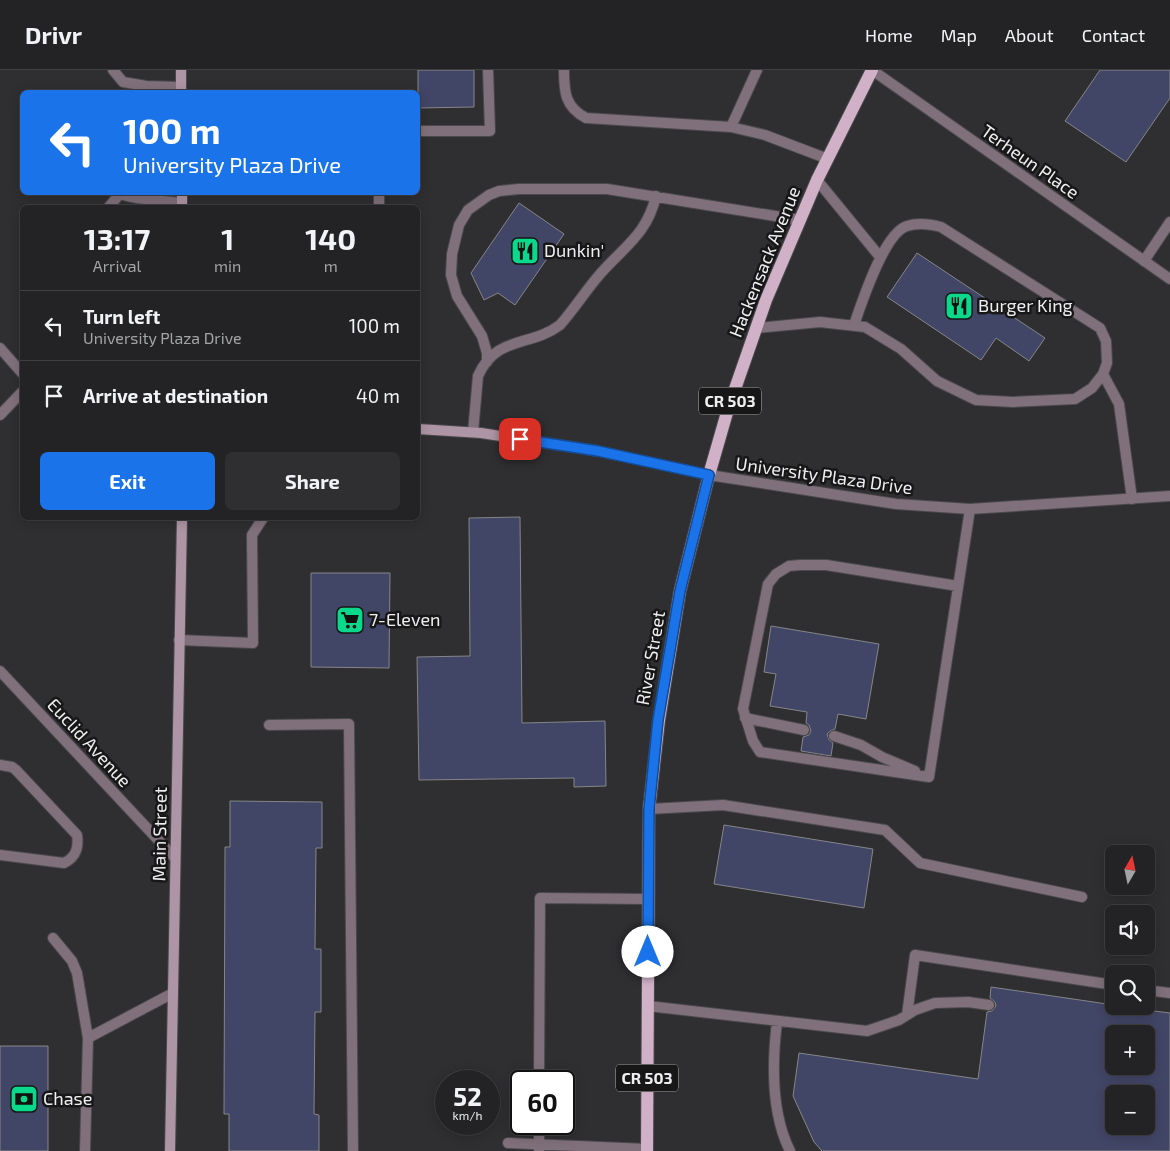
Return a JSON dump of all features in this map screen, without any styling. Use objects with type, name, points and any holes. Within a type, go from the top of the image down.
[{"type":"main road","points":[[181,70],[181,90]]},
{"type":"main road","name":"Hackensack Avenue","points":[[709,475],[733,391],[766,300],[817,180],[872,70]]},
{"type":"main road","name":"University Plaza Drive","points":[[420,430],[473,432],[598,451],[709,475]]},
{"type":"main road","name":"River Street","points":[[647,1150],[649,809],[658,720],[680,591],[709,475]]},
{"type":"main road","name":"Main Street","points":[[170,1151],[182,520]]},
{"type":"street","points":[[113,70],[123,82],[181,90]]},
{"type":"street","points":[[420,132],[490,131],[488,70]]},
{"type":"street","points":[[564,70],[565,93],[569,104],[576,113],[586,118],[731,127],[765,135],[828,159]]},
{"type":"street","points":[[731,127],[756,70]]},
{"type":"street","name":"Terheun Place","points":[[872,70],[1170,279]]},
{"type":"street","points":[[817,180],[880,257]]},
{"type":"street","points":[[487,362],[487,353],[482,336],[458,296],[452,275],[452,254],[459,225],[468,210],[482,198],[499,191],[519,189],[607,189],[800,220]]},
{"type":"street","points":[[127,195],[182,201]]},
{"type":"street","points":[[473,432],[478,376],[487,362],[506,345],[540,335],[560,325],[600,274],[636,239],[654,207],[656,196]]},
{"type":"street","points":[[1144,261],[1170,222]]},
{"type":"street","points":[[756,328],[820,322],[865,326],[894,344],[937,381],[976,400],[1013,402],[1075,398],[1092,388],[1103,374],[1107,363],[1106,341],[1100,328],[941,227],[924,223],[906,226],[896,233],[880,257],[854,325]]},
{"type":"street","points":[[0,348],[20,371]]},
{"type":"street","points":[[1103,374],[1119,404],[1132,499]]},
{"type":"street","points":[[0,415],[20,394]]},
{"type":"street","name":"University Plaza Drive","points":[[709,475],[896,504],[970,509],[1170,496]]},
{"type":"street","points":[[930,777],[970,509]]},
{"type":"street","points":[[179,640],[254,643],[252,535],[262,520]]},
{"type":"street","points":[[930,777],[760,752],[753,741],[743,709],[768,584],[776,574],[789,566],[826,565],[958,586]]},
{"type":"street","name":"Euclid Avenue","points":[[0,672],[175,858]]},
{"type":"street","points":[[745,718],[804,730]]},
{"type":"street","points":[[269,725],[349,724],[354,1151]]},
{"type":"street","points":[[834,736],[861,745],[882,757],[930,777]]},
{"type":"street","points":[[0,765],[12,767],[16,770],[77,835],[78,844],[75,854],[64,863],[0,856]]},
{"type":"street","points":[[649,809],[723,804],[885,830],[920,863],[1082,897]]},
{"type":"street","points":[[539,1070],[540,898],[648,899]]},
{"type":"street","points":[[53,938],[72,961],[77,973],[88,1038],[85,1151]]},
{"type":"street","points":[[907,1015],[915,955],[1105,984]]},
{"type":"street","points":[[1155,991],[1170,993]]},
{"type":"street","points":[[88,1038],[173,993]]},
{"type":"street","points":[[648,1006],[868,1031],[935,1003],[968,1002],[988,1004]]},
{"type":"street","points":[[777,1022],[773,1070],[781,1124],[790,1151]]},
{"type":"street","points":[[539,1135],[539,1148]]},
{"type":"street","points":[[508,1143],[539,1148],[647,1150]]},
{"type":"building","points":[[418,70],[474,70],[474,107],[420,108],[420,90],[418,90]]},
{"type":"building","points":[[1100,70],[1170,70],[1170,98],[1126,162],[1065,121]]},
{"type":"building","points":[[519,203],[564,234],[515,305],[498,293],[484,300],[471,273]]},
{"type":"building","points":[[917,253],[1045,338],[1029,361],[996,338],[981,360],[887,297]]},
{"type":"building","points":[[520,517],[522,723],[605,721],[606,786],[574,787],[574,778],[419,780],[417,657],[470,656],[469,518]]},
{"type":"building","name":"7-Eleven","points":[[311,573],[390,573],[389,668],[311,667]]},
{"type":"building","points":[[771,626],[879,644],[866,719],[838,714],[835,729],[827,734],[829,740],[833,743],[831,756],[801,751],[803,737],[809,735],[811,731],[806,723],[807,712],[770,706],[776,674],[764,672]]},
{"type":"building","points":[[230,801],[322,802],[322,848],[316,848],[315,949],[321,949],[321,1012],[315,1012],[314,1114],[319,1115],[319,1151],[229,1151],[229,1114],[224,1114],[225,847],[230,847]]},
{"type":"building","points":[[724,825],[873,849],[864,908],[714,884]]},
{"type":"building","points":[[991,987],[1105,1004],[1105,1015],[1155,1015],[1155,1011],[1170,1013],[1170,1151],[822,1151],[814,1142],[793,1096],[799,1053],[978,1079],[987,1012],[992,1011],[996,1006],[995,1002],[990,998]]},
{"type":"building","name":"Chase","points":[[0,1046],[48,1046],[48,1151],[0,1151]]},
{"type":"place","name":"Dunkin'","points":[[525,251]]},
{"type":"place","name":"Burger King","points":[[959,306]]},
{"type":"place","name":"7-Eleven","points":[[350,620]]},
{"type":"place","name":"Chase","points":[[24,1099]]},
{"type":"route","points":[[520,439],[598,451],[709,475],[680,591],[658,720],[649,809],[648,952]]}]
